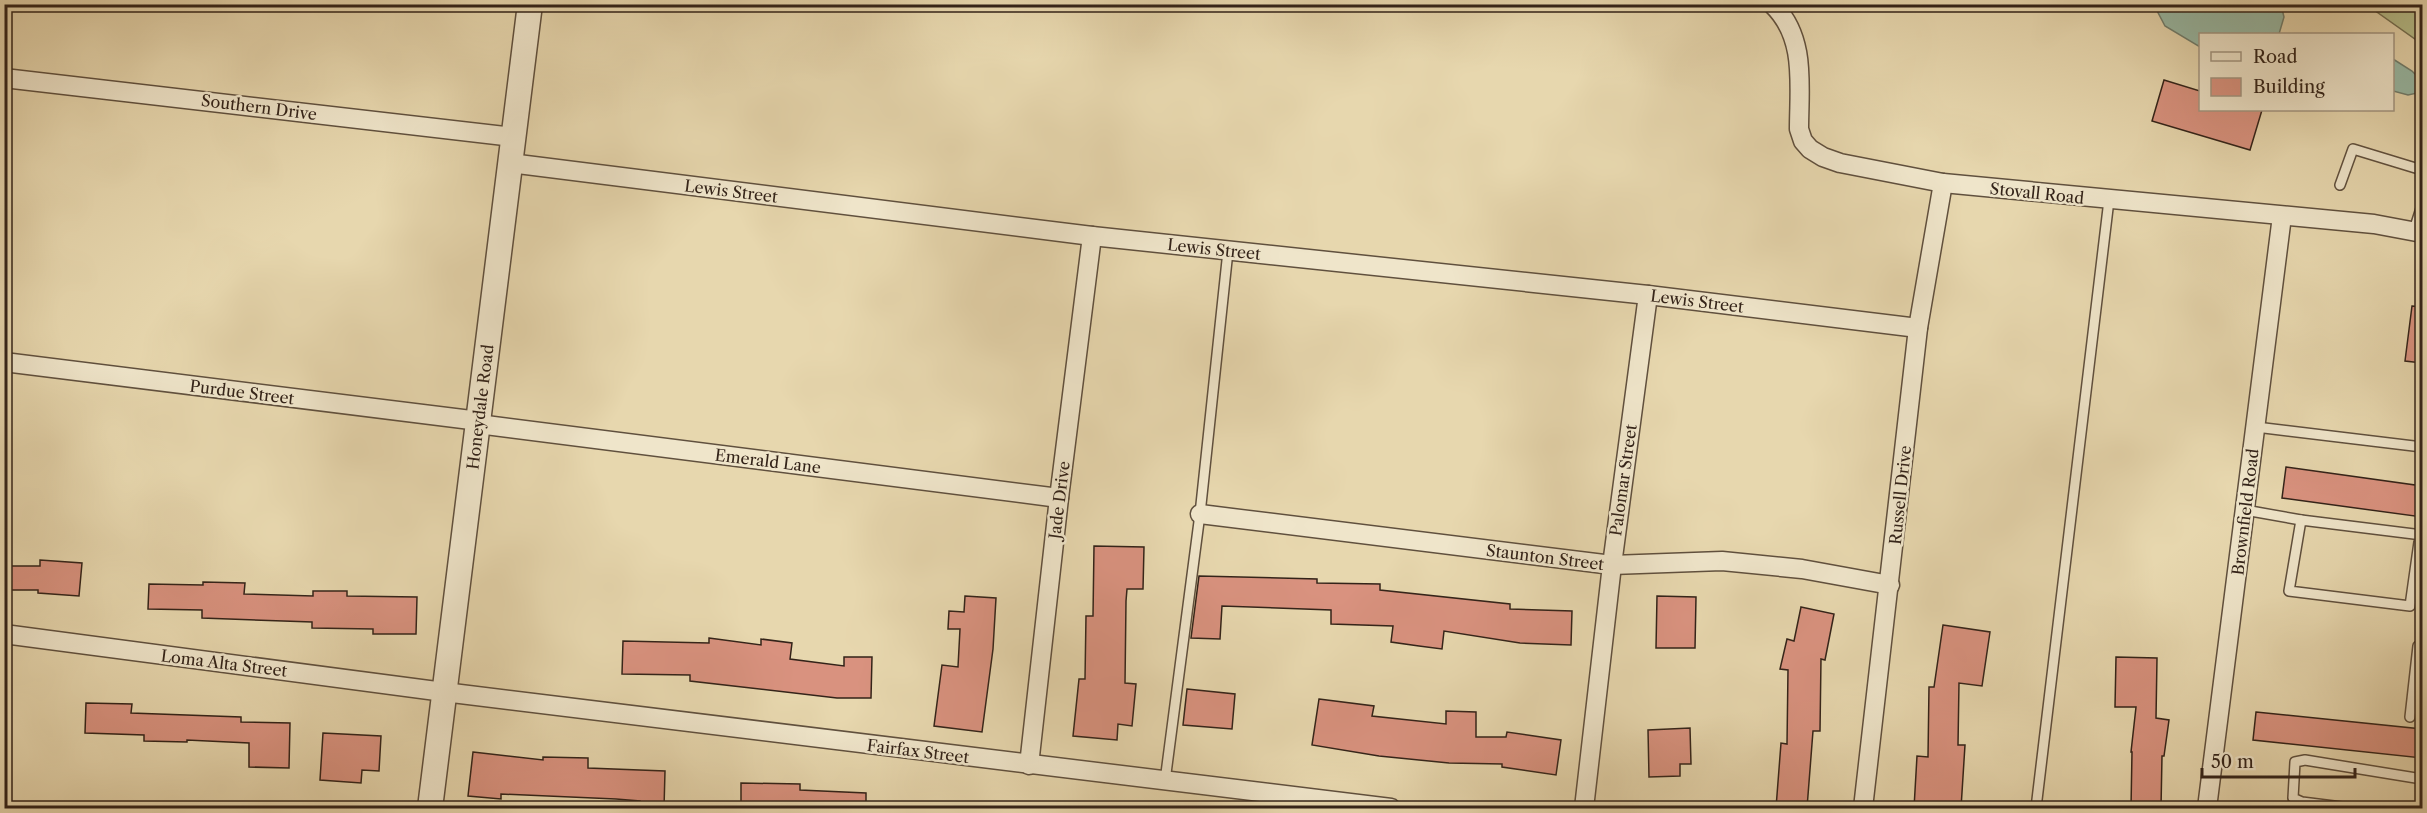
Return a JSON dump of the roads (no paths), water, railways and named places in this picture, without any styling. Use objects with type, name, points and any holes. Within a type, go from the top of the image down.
[{"type":"street","name":"Honeydale Road","points":[[430,808],[530,4]]},
{"type":"street","name":"Stovall Road","points":[[1772,4],[1791,29],[1798,50],[1799,129],[1803,141],[1810,149],[1840,164],[1943,183],[2282,216],[2418,232]]},
{"type":"street","name":"Southern Drive","points":[[4,78],[513,137]]},
{"type":"street","name":"Lewis Street","points":[[510,163],[1092,236],[1648,296],[1918,328]]},
{"type":"street","name":"Russell Drive","points":[[1863,808],[1918,328],[1943,183]]},
{"type":"street","name":"Brownfield Road","points":[[2207,808],[2282,216]]},
{"type":"street","name":"Jade Drive","points":[[1029,765],[1092,236]]},
{"type":"street","name":"Palomar Street","points":[[1584,808],[1612,565],[1648,296]]},
{"type":"street","name":"Purdue Street","points":[[4,362],[471,420],[478,424]]},
{"type":"street","name":"Emerald Lane","points":[[478,424],[1059,498]]},
{"type":"street","name":"Staunton Street","points":[[1200,514],[1612,565],[1722,561],[1802,568],[1890,585]]},
{"type":"street","name":"Loma Alta Street","points":[[4,634],[444,692]]},
{"type":"street","name":"Fairfax Street","points":[[444,692],[1391,808]]},
{"type":"lane","points":[[2340,185],[2353,149],[2422,170]]},
{"type":"lane","points":[[2036,808],[2109,200]]},
{"type":"lane","points":[[2418,232],[2422,205]]},
{"type":"lane","points":[[1165,781],[1200,514],[1228,251]]},
{"type":"lane","points":[[2256,427],[2422,447]]},
{"type":"lane","points":[[2245,510],[2301,520],[2421,535],[2410,606],[2289,591],[2301,520]]},
{"type":"lane","points":[[2410,717],[2418,646],[2422,647]]},
{"type":"lane","points":[[2350,808],[2302,802],[2293,798],[2295,762],[2305,760],[2422,779]]},
{"type":"waterway","points":[[2408,4],[2422,12]]}]
